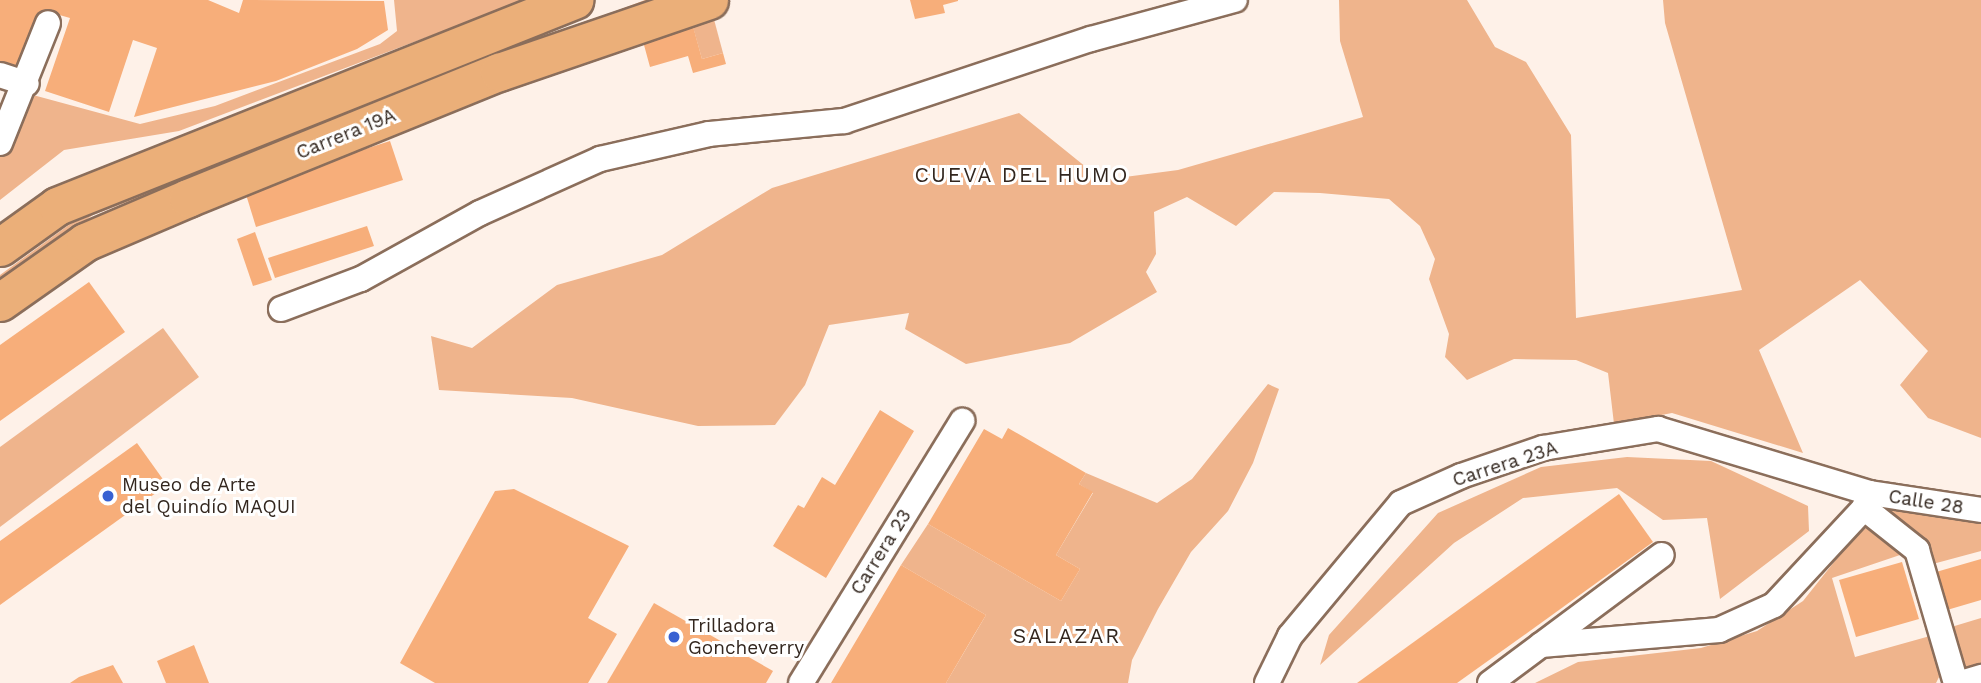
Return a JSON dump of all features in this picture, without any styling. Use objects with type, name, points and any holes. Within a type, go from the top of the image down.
[{"type":"main road","name":"Carrera 19A","points":[[0,247],[57,206],[574,0]]},
{"type":"main road","name":"Carrera 19A","points":[[0,302],[85,242],[188,198],[499,72],[709,0]]},
{"type":"street","points":[[281,309],[361,279],[480,213],[600,159],[709,134],[844,121],[1091,39],[1235,0]]},
{"type":"street","points":[[0,143],[27,84],[48,23]]},
{"type":"street","points":[[0,75],[27,84]]},
{"type":"street","name":"Carrera 23","points":[[801,683],[962,421]]},
{"type":"street","name":"Carrera 23A","points":[[1268,683],[1290,636],[1401,503],[1461,475],[1543,448],[1658,429],[1867,500]]},
{"type":"street","points":[[1541,645],[1719,630],[1774,604],[1867,500],[1917,550],[1958,683],[1981,677]]},
{"type":"street","name":"Calle 28","points":[[1867,500],[1981,510]]},
{"type":"street","points":[[1490,683],[1662,555]]},
{"type":"shaded area","points":[[394,0],[525,0],[179,131],[64,150],[0,200],[0,155],[11,146],[33,95],[140,124],[215,106],[380,44],[397,31]]},
{"type":"shaded area","points":[[645,0],[659,0],[93,215],[0,280],[0,275],[81,216],[108,204]]},
{"type":"shaded area","points":[[1339,0],[1467,0],[1495,47],[1526,62],[1571,135],[1576,318],[1742,290],[1665,23],[1663,0],[1981,0],[1981,438],[1928,418],[1900,385],[1928,351],[1860,280],[1759,350],[1803,453],[1672,413],[1614,424],[1608,373],[1576,360],[1514,359],[1467,380],[1445,357],[1449,334],[1429,279],[1435,259],[1420,226],[1389,199],[1320,193],[1274,192],[1236,226],[1187,197],[1154,212],[1156,254],[1146,272],[1157,292],[1070,343],[966,364],[905,329],[909,313],[829,325],[805,385],[775,425],[698,426],[572,398],[439,390],[431,336],[472,348],[557,285],[662,255],[772,188],[1019,113],[1102,180],[1178,170],[1363,117],[1340,41]]},
{"type":"shaded area","points":[[712,12],[723,53],[702,59],[691,20]]},
{"type":"shaded area","points":[[163,328],[199,377],[0,527],[0,447]]},
{"type":"shaded area","points":[[1268,384],[1279,389],[1253,463],[1228,511],[1191,552],[1158,609],[1132,660],[1128,683],[946,683],[986,615],[901,565],[928,524],[1061,601],[1080,569],[1056,555],[1093,493],[1079,484],[1086,473],[1157,503],[1192,479]]},
{"type":"shaded area","points":[[1627,457],[1711,461],[1808,506],[1809,531],[1720,599],[1707,518],[1663,520],[1617,488],[1523,498],[1454,543],[1320,665],[1329,635],[1438,513],[1541,467]]},
{"type":"shaded area","points":[[1889,500],[1981,523],[1981,551],[1929,565],[1888,515],[1884,508]]},
{"type":"shaded area","points":[[1869,525],[1901,548],[1900,555],[1832,578],[1855,657],[1930,636],[1942,671],[1936,683],[1535,683],[1578,662],[1701,648],[1757,631],[1803,601],[1850,542]]},
{"type":"shaded area","points":[[1981,618],[1981,666],[1971,670],[1959,666],[1948,628]]},
{"type":"building","points":[[0,0],[208,0],[239,13],[243,0],[384,1],[388,30],[357,49],[276,81],[134,117],[157,48],[133,40],[109,112],[45,91],[70,18],[49,12],[24,72],[0,64]]},
{"type":"building","points":[[910,0],[958,1],[943,5],[945,13],[915,19]]},
{"type":"building","points":[[691,19],[702,59],[723,53],[726,64],[693,73],[688,56],[650,67],[641,34]]},
{"type":"building","points":[[390,141],[403,180],[256,227],[244,188]]},
{"type":"building","points":[[367,226],[374,246],[275,278],[268,258]]},
{"type":"building","points":[[255,232],[272,280],[253,286],[237,239]]},
{"type":"building","points":[[89,282],[125,332],[0,421],[0,345]]},
{"type":"building","points":[[880,410],[914,431],[826,578],[773,546],[798,505],[804,508],[822,477],[835,485]]},
{"type":"building","points":[[1008,428],[1086,473],[1079,484],[1093,492],[1056,555],[1080,569],[1061,601],[928,524],[984,429],[1002,439]]},
{"type":"building","points":[[137,443],[167,485],[0,605],[0,541]]},
{"type":"building","points":[[514,489],[629,546],[588,618],[617,634],[588,683],[435,683],[400,663],[495,491]]},
{"type":"building","points":[[1619,494],[1653,542],[1541,623],[1457,683],[1357,683]]},
{"type":"building","points":[[1981,559],[1981,600],[1947,610],[1936,572]]},
{"type":"building","points":[[1902,562],[1919,619],[1856,637],[1839,580]]},
{"type":"building","points":[[901,565],[986,615],[946,683],[831,683]]},
{"type":"building","name":"Trilladora Goncheverry","points":[[654,603],[773,671],[766,683],[607,683]]},
{"type":"building","points":[[194,645],[209,683],[166,683],[157,661]]},
{"type":"building","points":[[113,665],[123,683],[70,683],[79,677]]},
{"type":"place","name":"Museo de Arte del Quindío MAQUI","points":[[108,496]]},
{"type":"place","name":"Trilladora Goncheverry","points":[[674,637]]},
{"type":"district","name":"CUEVA DEL HUMO","points":[[1022,175]]},
{"type":"district","name":"SALAZAR","points":[[1067,636]]}]
